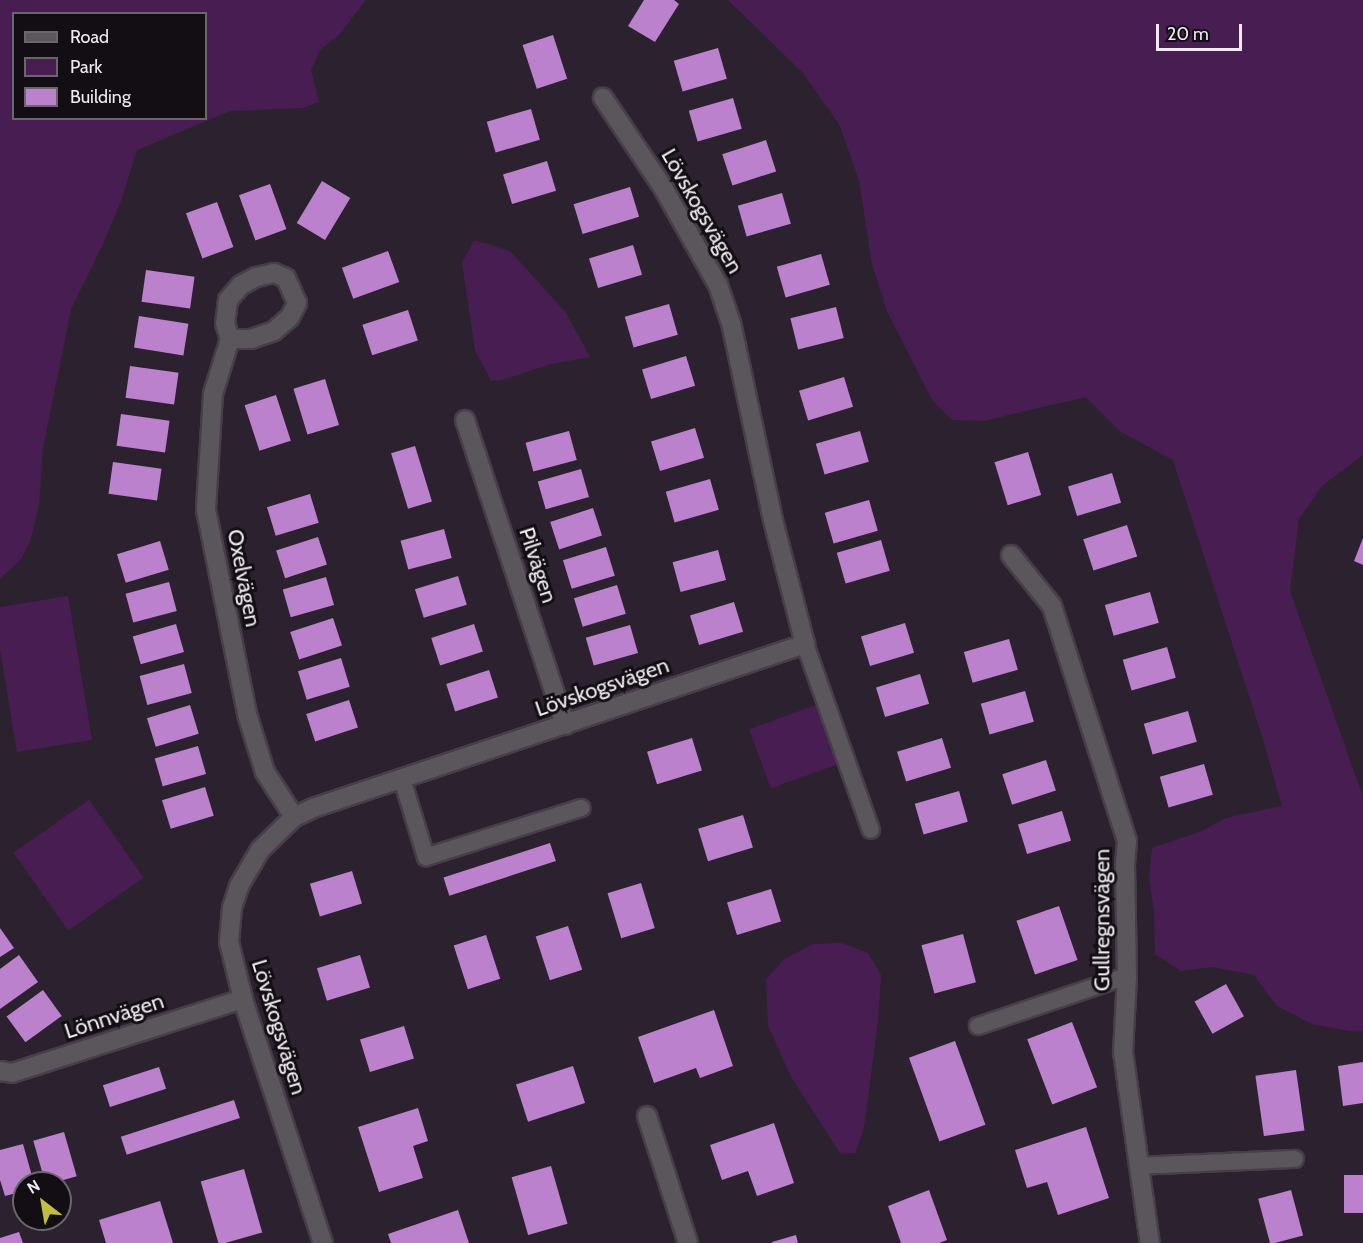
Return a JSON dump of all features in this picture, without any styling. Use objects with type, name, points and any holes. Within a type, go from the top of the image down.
[{"type":"street","name":"Lövskogsvägen","points":[[323,1243],[243,999],[229,942],[232,908],[239,886],[260,850],[294,817],[805,644],[772,520],[731,323],[718,285],[664,189],[603,98]]},
{"type":"street","name":"Oxelvägen","points":[[230,339],[213,394],[206,510],[247,714],[265,772],[294,817]]},
{"type":"street","name":"Pilvägen","points":[[465,420],[565,725]]},
{"type":"street","name":"Gullregnsvägen","points":[[1011,555],[1052,606],[1127,841],[1125,864],[1127,976],[1123,1052],[1150,1243]]},
{"type":"street","name":"Lönnvägen","points":[[0,1071],[12,1074],[243,999]]},
{"type":"street","points":[[647,1116],[688,1243]]},
{"type":"lane","points":[[805,644],[871,830]]},
{"type":"lane","points":[[402,780],[426,857],[581,808]]},
{"type":"lane","points":[[978,1026],[1127,976]]},
{"type":"lane","points":[[1138,1166],[1295,1159]]},
{"type":"green space","points":[[0,0],[366,0],[339,35],[320,50],[311,70],[319,102],[302,108],[230,111],[137,150],[121,201],[71,309],[43,448],[39,504],[31,539],[21,559],[0,579]]},
{"type":"green space","points":[[728,0],[1363,0],[1363,455],[1322,486],[1299,519],[1290,591],[1363,797],[1363,1031],[1349,1031],[1312,1024],[1277,1006],[1254,975],[1212,967],[1181,971],[1155,954],[1154,911],[1149,878],[1152,848],[1202,831],[1226,818],[1282,806],[1262,736],[1173,460],[1121,432],[1086,397],[983,421],[952,420],[932,400],[887,311],[872,264],[859,180],[839,124],[803,73]]},
{"type":"green space","points":[[474,240],[510,251],[566,313],[590,357],[551,364],[506,379],[491,381],[475,350],[462,263]]},
{"type":"green space","points":[[68,596],[92,740],[17,752],[0,649],[0,607]]},
{"type":"green space","points":[[816,705],[838,764],[771,788],[749,729]]},
{"type":"green space","points":[[89,800],[143,878],[68,931],[14,853]]},
{"type":"green space","points":[[842,943],[868,953],[881,975],[878,1021],[864,1128],[855,1153],[840,1153],[790,1075],[768,1025],[766,980],[784,959],[813,944]]},
{"type":"building","points":[[644,0],[674,0],[679,4],[655,42],[628,26]]},
{"type":"building","points":[[553,35],[567,79],[537,89],[523,45]]},
{"type":"building","points":[[718,48],[727,79],[683,91],[674,61]]},
{"type":"building","points":[[733,98],[742,129],[698,141],[689,111]]},
{"type":"building","points":[[531,109],[540,140],[496,152],[487,122]]},
{"type":"building","points":[[766,140],[776,171],[732,186],[722,154]]},
{"type":"building","points":[[547,161],[556,191],[512,204],[503,174]]},
{"type":"building","points":[[322,181],[350,198],[325,240],[297,223]]},
{"type":"building","points":[[270,184],[286,229],[255,240],[239,195]]},
{"type":"building","points":[[630,187],[639,217],[583,234],[574,204]]},
{"type":"building","points":[[782,193],[791,224],[747,236],[738,206]]},
{"type":"building","points":[[217,202],[233,247],[202,258],[186,213]]},
{"type":"building","points":[[633,245],[642,275],[598,288],[589,258]]},
{"type":"building","points":[[388,251],[399,282],[353,299],[342,268]]},
{"type":"building","points":[[821,254],[830,285],[786,297],[777,267]]},
{"type":"building","points":[[146,270],[195,277],[190,309],[142,302]]},
{"type":"building","points":[[669,304],[678,335],[634,347],[625,317]]},
{"type":"building","points":[[836,307],[844,338],[798,349],[790,318]]},
{"type":"building","points":[[408,310],[418,340],[372,355],[362,325]]},
{"type":"building","points":[[139,316],[188,324],[183,355],[134,348]]},
{"type":"building","points":[[686,356],[695,386],[651,399],[642,369]]},
{"type":"building","points":[[130,366],[179,373],[174,405],[126,398]]},
{"type":"building","points":[[844,377],[853,407],[808,420],[799,391]]},
{"type":"building","points":[[325,379],[339,425],[307,435],[293,389]]},
{"type":"building","points":[[276,395],[291,441],[259,451],[245,405]]},
{"type":"building","points":[[121,414],[170,421],[165,453],[117,446]]},
{"type":"building","points":[[695,428],[704,458],[660,471],[651,441]]},
{"type":"building","points":[[569,431],[577,460],[533,472],[526,443]]},
{"type":"building","points":[[860,431],[869,462],[825,474],[816,444]]},
{"type":"building","points":[[415,446],[432,501],[408,509],[391,453]]},
{"type":"building","points":[[1028,452],[1041,495],[1008,505],[995,462]]},
{"type":"building","points":[[113,462],[162,469],[157,501],[109,494]]},
{"type":"building","points":[[581,469],[589,497],[546,509],[538,481]]},
{"type":"building","points":[[1112,473],[1121,503],[1077,516],[1068,486]]},
{"type":"building","points":[[710,479],[719,510],[675,522],[666,492]]},
{"type":"building","points":[[310,494],[319,523],[276,536],[267,507]]},
{"type":"building","points":[[869,500],[878,531],[834,543],[825,513]]},
{"type":"building","points":[[593,508],[602,536],[559,549],[550,522]]},
{"type":"building","points":[[1127,525],[1137,556],[1093,571],[1083,539]]},
{"type":"building","points":[[444,529],[452,558],[408,570],[401,541]]},
{"type":"building","points":[[318,537],[327,565],[285,578],[276,551]]},
{"type":"building","points":[[1363,538],[1363,565],[1354,561]]},
{"type":"building","points":[[881,540],[890,571],[846,583],[837,553]]},
{"type":"building","points":[[160,541],[169,570],[126,583],[117,554]]},
{"type":"building","points":[[606,547],[615,576],[572,589],[563,560]]},
{"type":"building","points":[[718,550],[726,580],[681,592],[673,562]]},
{"type":"building","points":[[458,576],[467,605],[424,618],[415,589]]},
{"type":"building","points":[[326,577],[334,605],[291,617],[283,589]]},
{"type":"building","points":[[169,582],[177,611],[133,623],[126,594]]},
{"type":"building","points":[[617,585],[626,614],[583,627],[574,598]]},
{"type":"building","points":[[1150,592],[1159,623],[1114,636],[1105,605]]},
{"type":"building","points":[[734,602],[743,632],[699,645],[690,615]]},
{"type":"building","points":[[333,618],[342,646],[299,659],[290,632]]},
{"type":"building","points":[[905,623],[914,653],[870,666],[861,636]]},
{"type":"building","points":[[176,624],[184,652],[141,664],[133,636]]},
{"type":"building","points":[[474,624],[483,652],[440,665],[431,638]]},
{"type":"building","points":[[630,625],[638,653],[594,666],[586,638]]},
{"type":"building","points":[[1009,639],[1018,670],[973,683],[964,652]]},
{"type":"building","points":[[1167,647],[1176,678],[1132,690],[1123,660]]},
{"type":"building","points":[[341,658],[350,687],[307,700],[298,671]]},
{"type":"building","points":[[184,664],[192,693],[147,705],[140,676]]},
{"type":"building","points":[[489,670],[498,698],[455,711],[446,684]]},
{"type":"building","points":[[920,674],[929,704],[885,717],[876,687]]},
{"type":"building","points":[[1025,691],[1034,722],[990,734],[981,704]]},
{"type":"building","points":[[349,700],[358,728],[315,741],[306,714]]},
{"type":"building","points":[[190,705],[199,734],[156,747],[147,718]]},
{"type":"building","points":[[1188,711],[1197,742],[1153,754],[1144,724]]},
{"type":"building","points":[[692,738],[702,771],[657,784],[647,752]]},
{"type":"building","points":[[942,738],[951,768],[906,781],[897,752]]},
{"type":"building","points":[[198,746],[206,774],[163,786],[155,758]]},
{"type":"building","points":[[1046,760],[1056,790],[1012,805],[1002,774]]},
{"type":"building","points":[[1204,764],[1213,795],[1169,807],[1160,777]]},
{"type":"building","points":[[205,787],[214,816],[171,829],[162,800]]},
{"type":"building","points":[[959,791],[968,822],[924,834],[915,804]]},
{"type":"building","points":[[1062,811],[1071,841],[1027,854],[1018,824]]},
{"type":"building","points":[[743,815],[753,848],[708,861],[698,829]]},
{"type":"building","points":[[550,843],[556,861],[449,896],[443,878]]},
{"type":"building","points":[[352,871],[362,904],[320,916],[310,884]]},
{"type":"building","points":[[641,883],[655,928],[621,938],[608,893]]},
{"type":"building","points":[[771,889],[781,922],[737,935],[727,902]]},
{"type":"building","points":[[1059,906],[1078,960],[1035,975],[1016,921]]},
{"type":"building","points":[[568,926],[582,970],[550,980],[536,937]]},
{"type":"building","points":[[0,928],[14,948],[0,957]]},
{"type":"building","points":[[963,934],[976,982],[934,993],[921,945]]},
{"type":"building","points":[[486,935],[500,979],[468,989],[454,946]]},
{"type":"building","points":[[19,955],[38,982],[0,1009],[0,969]]},
{"type":"building","points":[[360,955],[370,988],[327,1001],[317,968]]},
{"type":"building","points":[[1226,984],[1244,1016],[1212,1034],[1195,1001]]},
{"type":"building","points":[[43,990],[62,1016],[25,1042],[7,1016]]},
{"type":"building","points":[[714,1010],[733,1066],[700,1078],[696,1068],[654,1083],[638,1037]]},
{"type":"building","points":[[1072,1022],[1097,1087],[1052,1105],[1027,1039]]},
{"type":"building","points":[[404,1026],[414,1059],[370,1072],[360,1039]]},
{"type":"building","points":[[955,1041],[985,1125],[939,1141],[909,1058]]},
{"type":"building","points":[[1363,1062],[1363,1103],[1343,1106],[1338,1066]]},
{"type":"building","points":[[573,1066],[585,1103],[528,1122],[516,1085]]},
{"type":"building","points":[[159,1067],[166,1089],[110,1107],[103,1085]]},
{"type":"building","points":[[1296,1070],[1304,1130],[1264,1136],[1255,1076]]},
{"type":"building","points":[[234,1100],[240,1118],[127,1155],[121,1137]]},
{"type":"building","points":[[418,1108],[428,1141],[413,1146],[423,1178],[379,1192],[358,1127]]},
{"type":"building","points":[[774,1123],[794,1183],[757,1196],[748,1171],[722,1180],[710,1145]]},
{"type":"building","points":[[1086,1127],[1109,1198],[1058,1215],[1047,1182],[1027,1188],[1015,1150]]},
{"type":"building","points":[[64,1132],[77,1176],[72,1178],[72,1171],[42,1171],[33,1141]]},
{"type":"building","points":[[23,1144],[31,1171],[12,1171],[12,1194],[5,1196],[0,1180],[0,1150]]},
{"type":"building","points":[[551,1166],[568,1224],[528,1235],[512,1177]]},
{"type":"building","points":[[244,1169],[262,1232],[218,1243],[201,1181]]},
{"type":"building","points":[[1344,1175],[1363,1175],[1363,1213],[1344,1213]]},
{"type":"building","points":[[929,1190],[947,1240],[939,1243],[901,1243],[888,1206]]},
{"type":"building","points":[[1291,1190],[1303,1235],[1270,1243],[1258,1199]]},
{"type":"building","points":[[160,1201],[173,1243],[106,1243],[99,1220]]},
{"type":"building","points":[[458,1210],[469,1243],[391,1243],[388,1234]]},
{"type":"building","points":[[19,1232],[23,1243],[0,1243],[0,1238]]},
{"type":"building","points":[[796,1235],[798,1243],[772,1243],[772,1242]]}]
